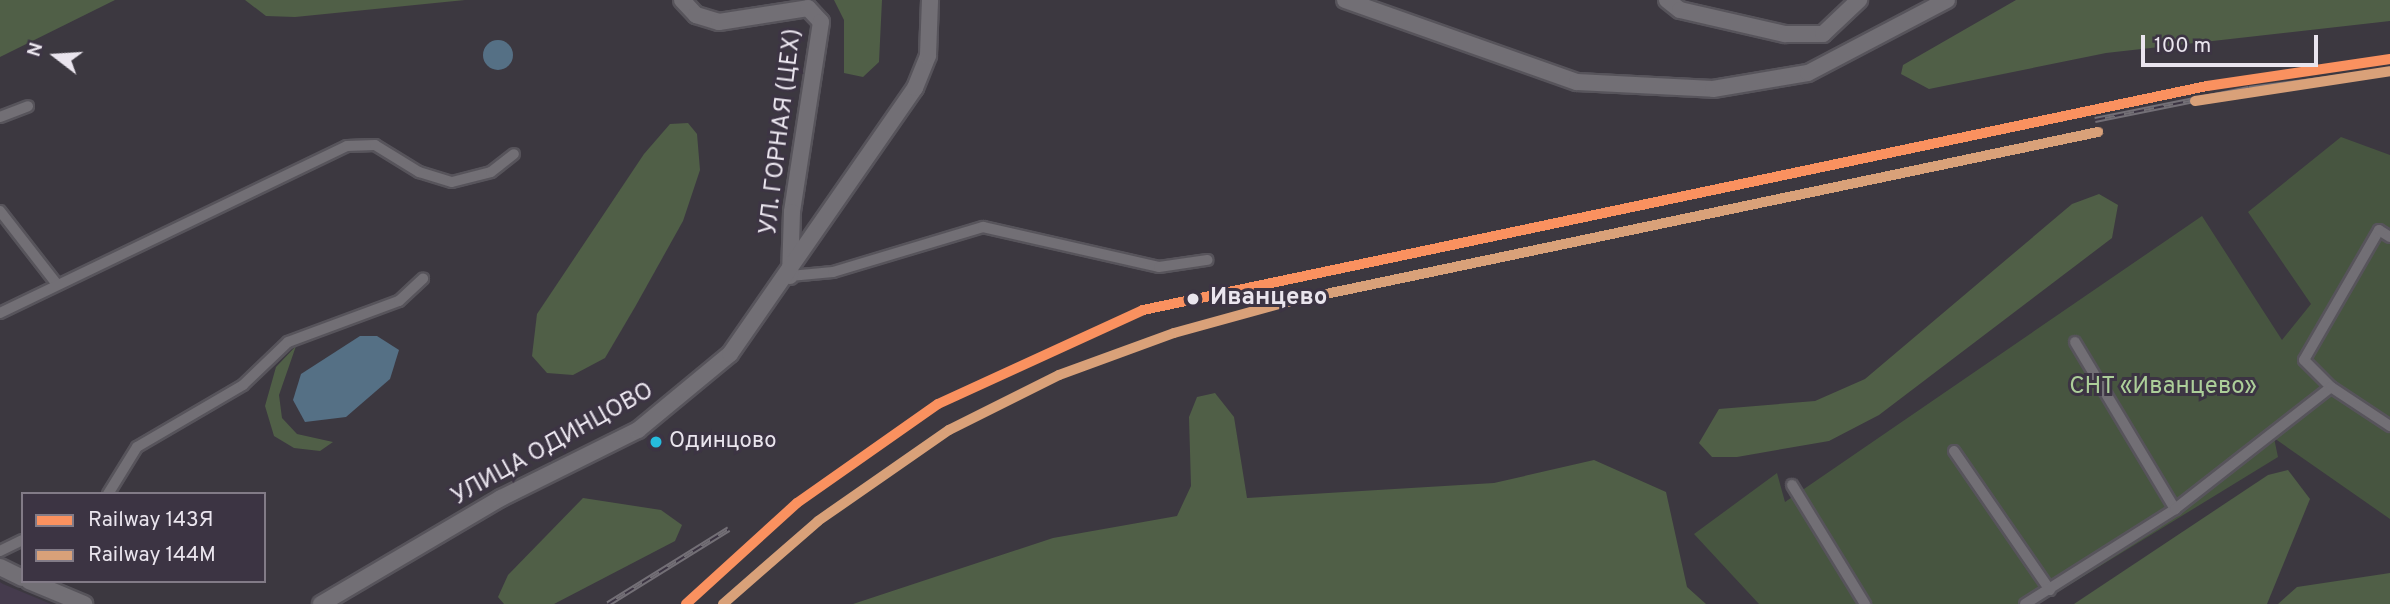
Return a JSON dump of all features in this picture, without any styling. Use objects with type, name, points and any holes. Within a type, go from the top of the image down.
[{"type":"street","name":"УЛ. ГОРНАЯ (ЦЕХ)","points":[[682,0],[696,15],[719,22],[808,8],[821,22],[792,212],[790,276]]},
{"type":"street","name":"УЛИЦА ОДИНЦОВО","points":[[321,604],[501,498],[638,430],[730,354],[790,276],[915,88],[928,55],[930,0]]},
{"type":"street","points":[[1345,0],[1577,82],[1713,89],[1808,73],[1947,0]]},
{"type":"street","points":[[1667,0],[1680,10],[1785,34],[1823,34],[1858,0]]},
{"type":"street","points":[[0,117],[28,106]]},
{"type":"street","points":[[0,313],[56,282],[347,146],[387,149],[419,172],[452,182],[491,172],[514,154]]},
{"type":"street","points":[[0,211],[56,282]]},
{"type":"street","points":[[790,276],[833,272],[983,227],[1159,267],[1207,260]]},
{"type":"street","points":[[2390,237],[2379,230],[2304,360],[2331,387],[2390,426]]},
{"type":"street","points":[[109,492],[137,447],[243,385],[288,342],[399,301],[424,279]]},
{"type":"street","points":[[2075,342],[2175,509]]},
{"type":"street","points":[[2025,604],[2175,509],[2331,387]]},
{"type":"street","points":[[1954,451],[2050,590]]},
{"type":"street","points":[[1792,485],[1865,604]]},
{"type":"street","points":[[0,551],[21,541]]},
{"type":"street","points":[[0,568],[21,578]]},
{"type":"street","points":[[34,583],[84,604]]},
{"type":"shaded area","points":[[0,582],[3,584],[51,604],[0,604]]},
{"type":"green space","points":[[0,0],[115,0],[0,57]]},
{"type":"green space","points":[[245,0],[465,0],[295,17],[266,16]]},
{"type":"green space","points":[[834,0],[882,0],[879,62],[863,77],[844,73],[844,20]]},
{"type":"green space","points":[[2016,0],[2390,0],[2390,21],[2106,53],[1929,89],[1901,74],[1903,65]]},
{"type":"green space","points":[[688,123],[697,134],[700,170],[683,221],[635,307],[605,358],[573,375],[547,373],[532,356],[537,314],[644,154],[670,124]]},
{"type":"green space","name":"СНТ «Иванцево»","points":[[2341,137],[2390,155],[2390,519],[2274,438],[2278,457],[2038,604],[1759,604],[1694,534],[1777,473],[1785,502],[2202,216],[2282,340],[2311,304],[2248,212]]},
{"type":"green space","points":[[2099,194],[2118,205],[2112,238],[1879,415],[1829,441],[1737,457],[1712,457],[1699,443],[1719,409],[1815,401],[1865,379],[2072,204]]},
{"type":"green space","points":[[296,346],[279,395],[282,418],[297,434],[333,442],[320,451],[294,448],[274,436],[265,406],[276,367]]},
{"type":"green space","points":[[1215,393],[1234,417],[1247,498],[1494,483],[1594,460],[1666,492],[1687,587],[1706,604],[853,604],[1053,538],[1177,516],[1191,486],[1189,417],[1197,397]]},
{"type":"green space","points":[[2288,470],[2310,499],[2267,604],[2074,604],[2268,475]]},
{"type":"green space","points":[[583,498],[661,510],[682,525],[675,541],[554,604],[504,604],[498,597],[508,575]]},
{"type":"green space","points":[[2390,573],[2390,604],[2278,604],[2297,587]]},
{"type":"water","points":[[498,40],[509,44],[513,55],[509,66],[498,70],[487,66],[483,55],[487,44]]},
{"type":"water","points":[[360,336],[377,336],[399,350],[390,379],[346,417],[305,422],[293,400],[301,374]]},
{"type":"railway","points":[[2095,120],[2249,89],[2390,71]]},
{"type":"railway","points":[[608,604],[729,529]]},
{"type":"rail line","name":"143Я","points":[[686,604],[797,503],[938,404],[1143,310],[2207,86],[2390,59]]},
{"type":"rail line","name":"144М","points":[[2195,101],[2390,71]]},
{"type":"rail line","name":"144М","points":[[723,604],[818,521],[949,430],[1059,375],[1174,333],[1283,303],[2098,132]]},
{"type":"place","name":"Иванцево","points":[[1193,299]]},
{"type":"place","name":"Одинцово","points":[[656,442]]}]
